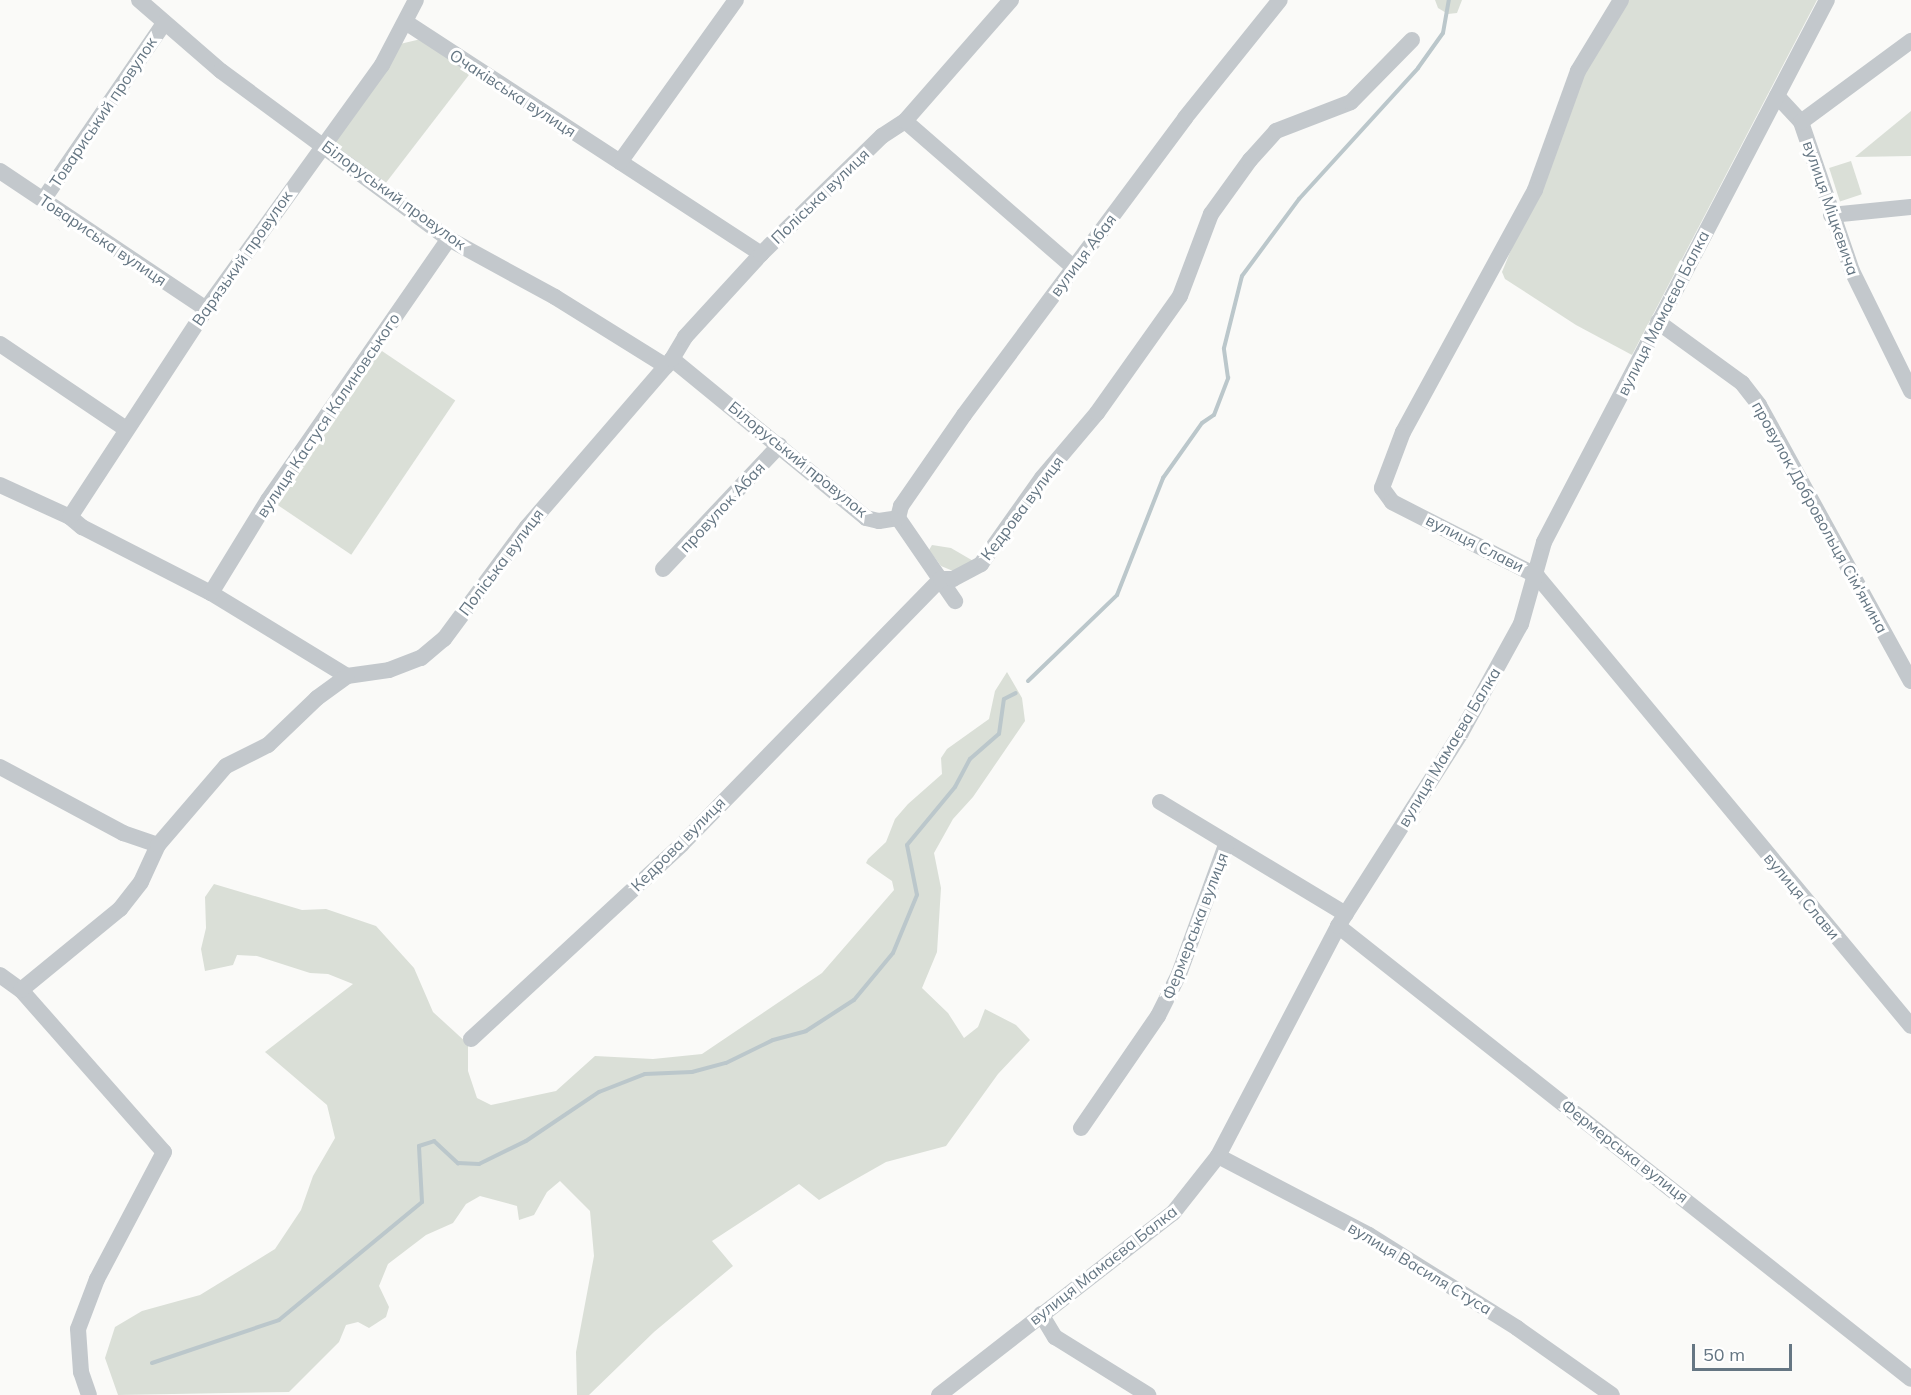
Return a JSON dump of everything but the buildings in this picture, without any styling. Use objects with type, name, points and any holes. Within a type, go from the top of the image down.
[{"type":"street","name":"Білоруський провулок","points":[[139,0],[221,71],[322,143],[449,239],[669,362],[780,445],[866,518],[879,521],[898,518]]},
{"type":"street","name":"Варязький провулок","points":[[70,517],[206,309],[322,143],[382,65],[407,23],[416,0]]},
{"type":"street","points":[[620,162],[736,0]]},
{"type":"street","name":"Поліська вулиця","points":[[347,676],[389,670],[421,658],[444,639],[584,457],[669,362],[686,338],[761,254],[882,136],[905,121],[1011,0]]},
{"type":"street","name":"вулиця Абая","points":[[898,518],[901,506],[964,415],[1074,267],[1280,0]]},
{"type":"street","name":"вулиця Слави","points":[[1621,0],[1578,71],[1535,190],[1414,413],[1383,479],[1385,495],[1392,502],[1537,576],[1911,1026]]},
{"type":"street","name":"вулиця Мамаєва Балка","points":[[939,1395],[1173,1213],[1218,1156],[1342,920],[1461,733],[1521,624],[1537,576],[1544,542],[1827,0]]},
{"type":"street","name":"Товариський провулок","points":[[43,200],[164,23]]},
{"type":"street","name":"Очаківська вулиця","points":[[407,23],[761,254]]},
{"type":"street","name":"Кедрова вулиця","points":[[471,1039],[682,844],[941,579],[969,573],[981,564],[1042,478],[1097,413],[1180,296],[1211,214],[1250,160],[1276,131],[1351,102],[1412,40]]},
{"type":"street","points":[[1801,122],[1911,41]]},
{"type":"street","name":"вулиця Міцкевича","points":[[1776,96],[1801,122],[1852,271],[1911,391]]},
{"type":"street","points":[[905,121],[1074,267]]},
{"type":"street","name":"Товариська вулиця","points":[[0,171],[206,309]]},
{"type":"street","points":[[1831,215],[1911,207]]},
{"type":"street","name":"вулиця Кастуся Калиновського","points":[[211,593],[280,482],[449,239]]},
{"type":"street","name":"провулок Добровольця Сім'янина","points":[[1658,322],[1742,384],[1759,405],[1911,681]]},
{"type":"street","points":[[0,344],[126,429]]},
{"type":"street","name":"провулок Абая","points":[[663,569],[780,445]]},
{"type":"street","points":[[0,485],[70,517],[81,527],[211,593],[347,676],[317,698],[268,745],[226,766],[158,845],[141,882],[120,909],[21,990]]},
{"type":"street","points":[[898,518],[955,601]]},
{"type":"street","points":[[0,767],[123,833],[158,845]]},
{"type":"street","name":"Фермерська вулиця","points":[[1160,802],[1227,842],[1342,920],[1911,1379]]},
{"type":"street","name":"Фермерська вулиця","points":[[1081,1128],[1158,1016],[1179,974],[1227,842]]},
{"type":"street","points":[[0,975],[21,990],[164,1152],[98,1279],[78,1329],[81,1372],[89,1395]]},
{"type":"street","name":"вулиця Василя Стуса","points":[[1218,1156],[1368,1235],[1517,1328],[1612,1395]]},
{"type":"street","points":[[1041,1314],[1056,1337],[1148,1395]]},
{"type":"shaded area","points":[[1435,0],[1462,0],[1457,13],[1448,14],[1438,8]]},
{"type":"shaded area","points":[[1629,0],[1817,0],[1632,355],[1576,325],[1505,279],[1502,272],[1583,73]]},
{"type":"shaded area","points":[[421,39],[472,71],[385,184],[333,144],[400,44]]},
{"type":"shaded area","points":[[1911,111],[1911,156],[1855,157]]},
{"type":"shaded area","points":[[1851,161],[1862,194],[1840,201],[1829,168]]},
{"type":"shaded area","points":[[379,349],[455,400],[351,555],[275,503]]},
{"type":"shaded area","points":[[932,545],[951,548],[975,562],[953,571],[941,566],[929,550]]},
{"type":"shaded area","points":[[1007,672],[1022,698],[1025,721],[973,797],[953,819],[934,853],[941,888],[937,952],[922,988],[948,1013],[964,1038],[978,1027],[985,1009],[1016,1025],[1030,1040],[998,1074],[946,1146],[886,1162],[819,1200],[799,1184],[712,1241],[733,1266],[654,1332],[589,1395],[577,1395],[576,1352],[594,1256],[590,1211],[560,1181],[547,1192],[534,1215],[519,1220],[517,1206],[480,1196],[466,1204],[453,1223],[426,1235],[388,1264],[379,1286],[389,1307],[386,1317],[369,1328],[358,1322],[346,1325],[339,1342],[289,1392],[118,1395],[105,1358],[115,1327],[142,1311],[200,1295],[275,1249],[301,1210],[313,1176],[335,1138],[327,1105],[265,1052],[353,984],[328,974],[310,973],[257,956],[237,955],[233,965],[205,971],[201,949],[206,928],[205,897],[214,884],[302,910],[326,909],[376,926],[414,968],[433,1012],[468,1044],[468,1071],[477,1098],[491,1105],[556,1091],[595,1056],[653,1059],[702,1054],[822,973],[894,890],[892,881],[866,863],[868,859],[886,842],[895,819],[908,804],[942,774],[941,758],[947,749],[989,719],[995,691]]},
{"type":"waterway","points":[[1028,681],[1117,595],[1163,478],[1202,423],[1214,415],[1228,378],[1224,348],[1242,276],[1299,199],[1418,68],[1443,33],[1449,0]]},
{"type":"waterway","points":[[152,1363],[279,1320],[422,1202],[419,1146],[434,1141],[458,1163],[479,1164],[526,1141],[599,1092],[645,1074],[692,1072],[726,1063],[773,1040],[806,1031],[854,1000],[893,953],[917,895],[907,845],[955,787],[970,759],[999,734],[1004,699],[1016,693]]}]
